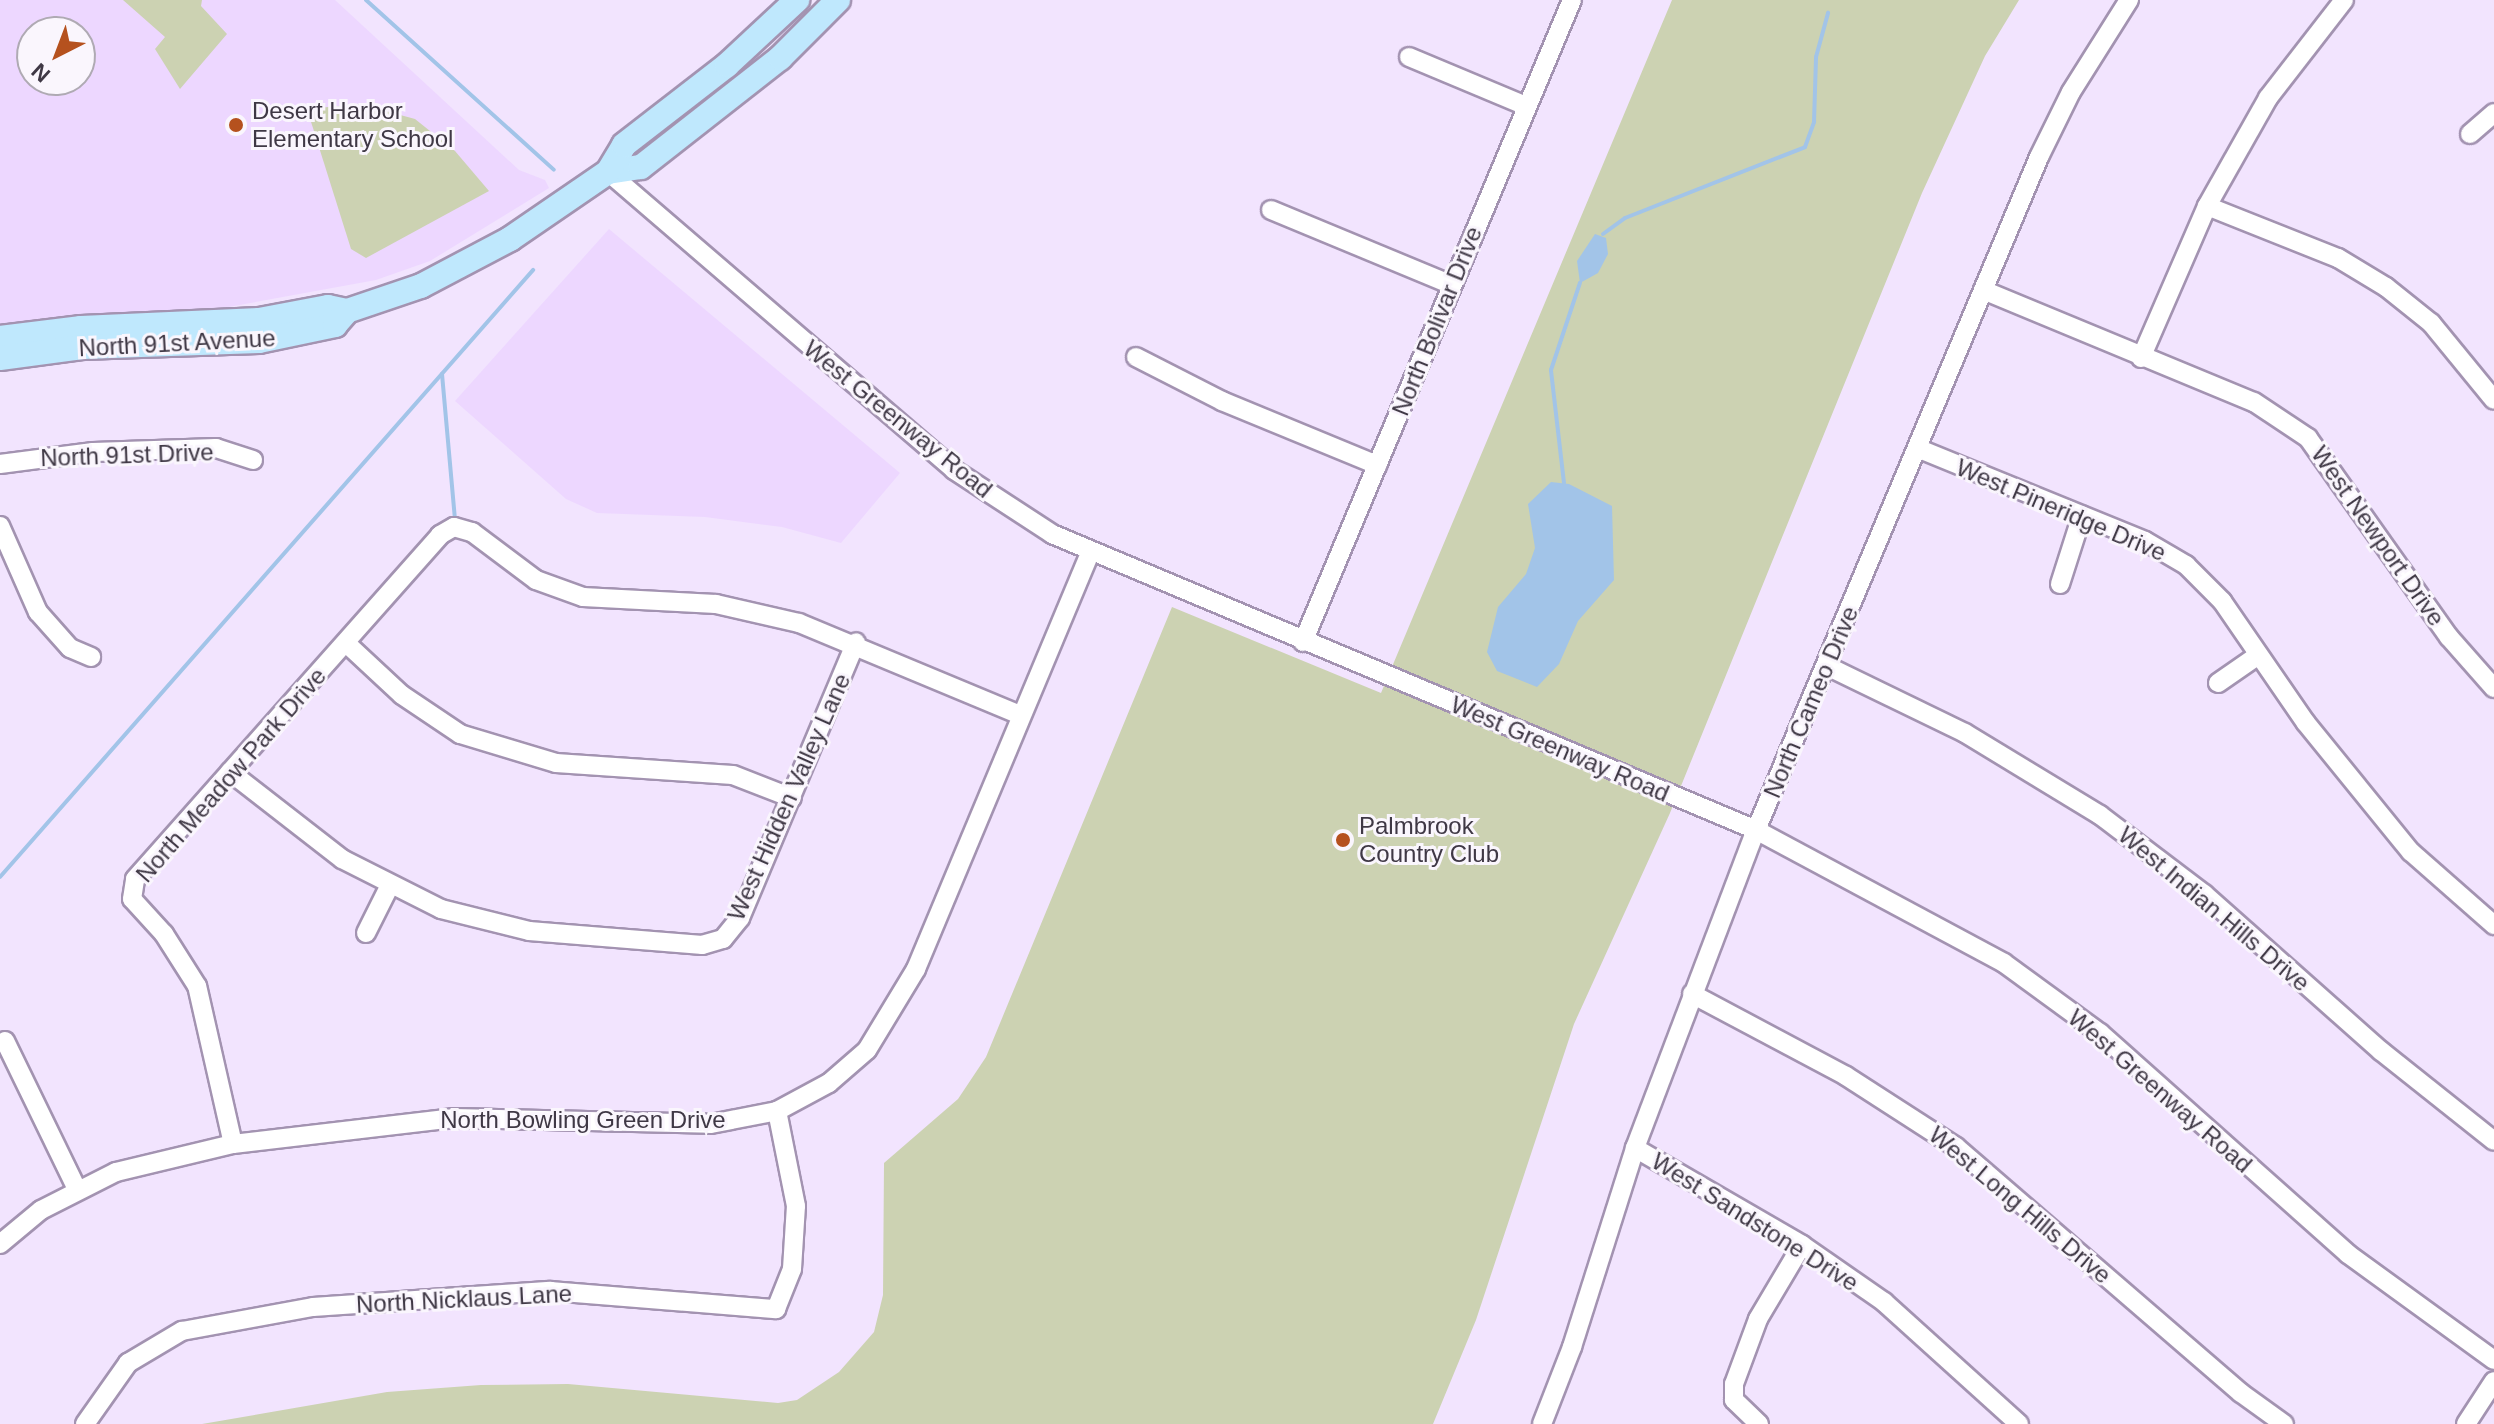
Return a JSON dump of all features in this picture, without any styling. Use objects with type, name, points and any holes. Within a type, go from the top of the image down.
[{"type":"main road","name":"North 91st Avenue","points":[[0,338],[309,332],[335,325],[347,311],[446,275],[564,203],[608,172],[624,145],[727,65],[797,0]]},
{"type":"main road","name":"North 91st Avenue","points":[[608,172],[641,167],[780,58],[838,0]]},
{"type":"main road","name":"North 91st Avenue","points":[[0,358],[203,334]]},
{"type":"street","name":"North Bolivar Drive","points":[[1303,642],[1572,0]]},
{"type":"street","name":"North Cameo Drive","points":[[1542,1424],[1572,1347],[1635,1148],[1756,830],[1983,290],[2071,92],[2129,0]]},
{"type":"street","points":[[2141,358],[2207,206],[2268,98],[2344,0]]},
{"type":"street","points":[[1409,57],[1526,106]]},
{"type":"street","points":[[2470,134],[2494,113]]},
{"type":"street","name":"West Greenway Road","points":[[608,172],[954,470],[1090,553],[1756,830],[2004,963],[2100,1033],[2348,1254],[2494,1360]]},
{"type":"street","points":[[2207,206],[2338,258],[2386,287],[2431,323],[2494,400]]},
{"type":"street","points":[[1271,210],[1452,285]]},
{"type":"street","name":"West Newport Drive","points":[[1983,290],[2141,358],[2254,402],[2308,438],[2449,637],[2494,688]]},
{"type":"street","points":[[1136,357],[1222,401],[1377,465]]},
{"type":"street","name":"North 91st Drive","points":[[0,464],[93,452],[216,448],[253,460]]},
{"type":"street","name":"West Pineridge Drive","points":[[1917,448],[2082,515],[2186,565],[2222,601],[2257,656],[2411,852],[2494,925]]},
{"type":"street","points":[[2060,584],[2082,515]]},
{"type":"street","points":[[0,526],[38,612],[70,648],[91,657]]},
{"type":"street","name":"North Meadow Park Drive","points":[[233,1144],[197,986],[164,934],[132,899],[135,879],[440,535],[454,527],[472,532],[515,567],[558,590],[599,600],[716,604],[856,642]]},
{"type":"street","name":"North Bowling Green Drive","points":[[0,1244],[77,1189],[116,1172],[233,1144],[441,1119],[535,1116],[711,1124],[777,1111],[846,1071],[890,1019],[916,969],[1090,553]]},
{"type":"street","points":[[856,642],[1020,715]]},
{"type":"street","name":"West Hidden Valley Lane","points":[[230,772],[285,819],[389,887],[441,909],[529,931],[702,945],[723,939],[740,918],[856,642]]},
{"type":"street","points":[[346,643],[402,695],[460,734],[556,763],[733,775],[792,798]]},
{"type":"street","points":[[2218,683],[2257,656]]},
{"type":"street","name":"West Indian Hills Drive","points":[[1827,666],[1965,733],[2100,815],[2204,894],[2381,1051],[2494,1141]]},
{"type":"street","points":[[366,933],[389,887]]},
{"type":"street","name":"West Long Hills Drive","points":[[1692,994],[1846,1076],[1956,1147],[2232,1385],[2284,1424]]},
{"type":"street","points":[[5,1041],[77,1189]]},
{"type":"street","name":"North Nicklaus Lane","points":[[85,1424],[128,1363],[182,1331],[313,1307],[550,1291],[776,1309],[792,1269],[796,1206],[777,1111]]},
{"type":"street","name":"West Sandstone Drive","points":[[1635,1148],[1802,1245],[1884,1302],[2019,1424]]},
{"type":"street","points":[[1759,1424],[1734,1400],[1734,1384],[1758,1319],[1802,1245]]},
{"type":"street","points":[[2466,1424],[2494,1381]]},
{"type":"shaded area","name":"Desert Harbor Elementary School","points":[[0,0],[335,0],[519,170],[545,180],[549,188],[430,261],[376,280],[190,314],[0,327]]},
{"type":"shaded area","points":[[609,229],[900,473],[841,543],[782,527],[705,517],[597,513],[566,499],[455,401]]},
{"type":"green space","points":[[123,0],[202,0],[201,6],[227,34],[180,89],[155,49],[165,37]]},
{"type":"green space","name":"Palmbrook Country Club","points":[[1672,0],[2019,0],[1985,56],[1922,193],[1670,813],[1574,1024],[1476,1320],[1433,1424],[202,1424],[387,1392],[481,1385],[568,1384],[778,1403],[797,1400],[839,1372],[874,1332],[883,1295],[884,1163],[958,1099],[986,1057],[1172,607],[1381,693]]},
{"type":"green space","points":[[360,104],[415,119],[455,151],[489,191],[366,258],[351,249],[307,109]]},
{"type":"water","points":[[1595,234],[1606,238],[1608,254],[1598,273],[1580,283],[1577,261]]},
{"type":"water","points":[[1551,482],[1569,484],[1612,506],[1614,580],[1578,621],[1559,664],[1537,687],[1497,671],[1487,652],[1498,607],[1526,574],[1535,548],[1528,504]]},
{"type":"waterway","points":[[366,0],[554,170]]},
{"type":"waterway","points":[[1603,234],[1625,218],[1805,147],[1814,122],[1816,57],[1828,13]]},
{"type":"waterway","points":[[0,877],[533,270]]},
{"type":"waterway","points":[[1564,483],[1551,370],[1580,283]]},
{"type":"waterway","points":[[442,374],[455,519]]},
{"type":"place","name":"Desert Harbor Elementary School","points":[[236,125]]},
{"type":"place","name":"Palmbrook Country Club","points":[[1343,840]]}]
